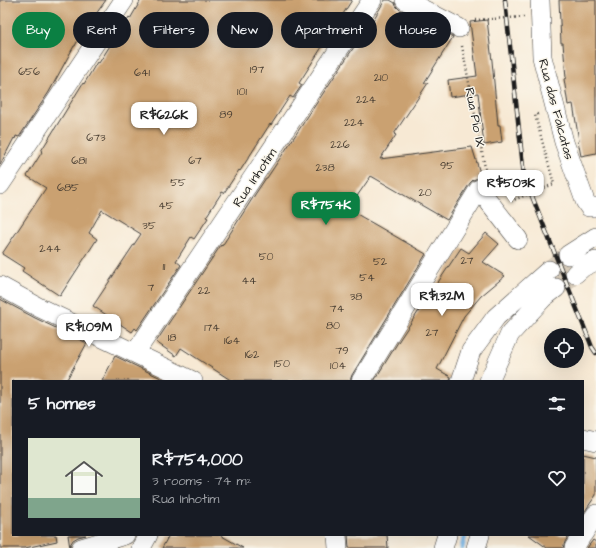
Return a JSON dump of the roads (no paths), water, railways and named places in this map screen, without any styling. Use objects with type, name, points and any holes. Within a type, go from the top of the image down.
[{"type":"street","points":[[0,185],[124,0]]},
{"type":"street","name":"Rua Inhotim","points":[[135,353],[372,0]]},
{"type":"street","points":[[405,0],[453,25]]},
{"type":"street","name":"Rua das Falcatas","points":[[540,8],[542,57],[564,142],[585,201],[589,207],[596,207]]},
{"type":"street","points":[[362,380],[479,189],[518,239]]},
{"type":"street","points":[[568,255],[596,238]]},
{"type":"street","points":[[575,274],[583,267],[596,261]]},
{"type":"street","points":[[461,380],[471,351],[496,317],[548,270]]},
{"type":"street","points":[[0,286],[40,308],[191,380]]},
{"type":"street","points":[[489,380],[510,334],[543,298],[556,288]]},
{"type":"street","points":[[584,438],[596,441]]},
{"type":"street","points":[[584,532],[596,514]]},
{"type":"street","points":[[81,548],[122,536]]},
{"type":"street","points":[[141,548],[147,536]]},
{"type":"street","points":[[337,536],[338,548]]},
{"type":"street","points":[[444,548],[447,536]]},
{"type":"street","points":[[476,548],[480,536]]},
{"type":"street","points":[[574,548],[582,536]]},
{"type":"waterway","points":[[462,548],[465,536]]},
{"type":"tunnel","points":[[549,270],[568,255]]},
{"type":"tunnel","points":[[556,288],[575,274]]},
{"type":"railway","points":[[505,0],[524,176],[592,347],[596,353]]}]
